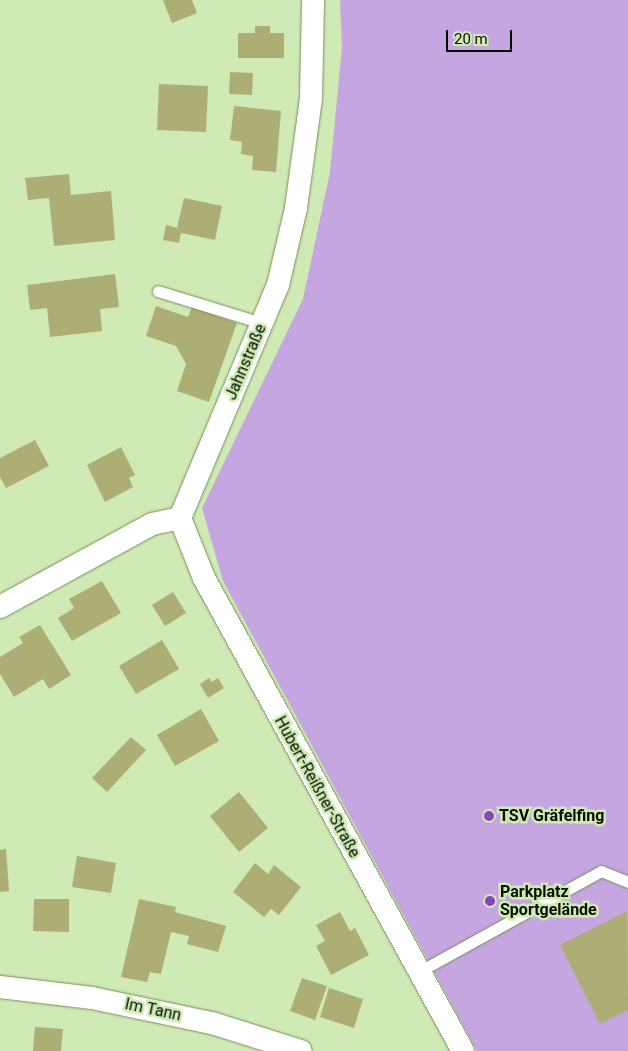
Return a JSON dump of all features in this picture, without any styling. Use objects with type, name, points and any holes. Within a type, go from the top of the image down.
[{"type":"street","name":"Jahnstraße","points":[[180,518],[278,285],[296,208],[311,98],[313,0]]},
{"type":"street","points":[[0,607],[152,524],[180,518]]},
{"type":"street","name":"Hubert-Reißner-Straße","points":[[180,518],[204,578],[463,1051]]},
{"type":"street","name":"Im Tann","points":[[0,988],[92,998],[184,1017],[301,1051]]},
{"type":"lane","points":[[158,291],[262,322]]},
{"type":"lane","points":[[420,971],[601,870],[628,882]]},
{"type":"shaded area","points":[[340,0],[628,0],[628,1051],[477,1051],[223,581],[202,508],[303,299],[330,172],[342,47]]},
{"type":"building","points":[[163,0],[192,0],[197,13],[172,23]]},
{"type":"building","points":[[255,26],[270,26],[270,33],[284,33],[284,58],[238,58],[238,33],[255,33]]},
{"type":"building","points":[[230,72],[253,73],[252,95],[229,94]]},
{"type":"building","points":[[159,84],[208,86],[206,132],[157,130]]},
{"type":"building","points":[[234,106],[281,111],[276,172],[252,170],[253,156],[241,154],[242,142],[230,140]]},
{"type":"building","points":[[69,174],[71,195],[111,191],[115,240],[54,246],[49,198],[28,200],[25,178]]},
{"type":"building","points":[[184,198],[222,206],[215,240],[181,233],[179,243],[163,240],[166,225],[177,228]]},
{"type":"building","points":[[115,274],[119,307],[100,309],[102,331],[50,337],[47,308],[30,310],[27,285]]},
{"type":"building","points":[[156,306],[188,317],[192,307],[237,323],[209,402],[177,391],[186,364],[176,346],[146,336]]},
{"type":"building","points":[[35,440],[49,466],[6,488],[0,477],[0,458]]},
{"type":"building","points":[[121,447],[135,475],[129,478],[133,487],[105,502],[87,465]]},
{"type":"building","points":[[102,581],[121,613],[72,641],[58,618],[74,608],[69,599]]},
{"type":"building","points":[[173,592],[186,613],[165,626],[152,605]]},
{"type":"building","points":[[40,625],[71,675],[49,689],[43,679],[14,697],[0,674],[0,657],[23,643],[19,637]]},
{"type":"building","points":[[162,640],[179,669],[136,694],[119,666]]},
{"type":"building","points":[[209,678],[212,682],[218,678],[224,688],[208,698],[200,684]]},
{"type":"building","points":[[201,709],[219,741],[175,766],[157,735]]},
{"type":"building","points":[[131,737],[146,750],[107,792],[92,778]]},
{"type":"building","points":[[239,792],[268,828],[239,852],[210,816]]},
{"type":"building","points":[[6,849],[9,891],[0,892],[0,850]]},
{"type":"building","points":[[77,856],[116,863],[111,893],[72,887]]},
{"type":"building","points":[[255,863],[268,874],[274,865],[301,887],[279,915],[271,909],[264,917],[233,892]]},
{"type":"building","points":[[34,899],[69,899],[69,932],[33,931]]},
{"type":"building","points":[[139,899],[176,907],[175,912],[226,926],[218,952],[187,944],[189,936],[171,932],[161,974],[150,972],[147,982],[121,977]]},
{"type":"building","points":[[627,911],[628,1010],[600,1024],[560,945]]},
{"type":"building","points":[[340,912],[350,931],[355,928],[369,955],[331,975],[316,946],[325,941],[316,925]]},
{"type":"building","points":[[302,978],[327,986],[315,1020],[290,1011]]},
{"type":"building","points":[[329,988],[363,999],[354,1028],[320,1017]]},
{"type":"building","points":[[35,1027],[63,1029],[61,1051],[33,1051]]},
{"type":"place","name":"TSV Gräfelfing","points":[[489,816]]},
{"type":"place","name":"Parkplatz Sportgelände","points":[[490,901]]}]
